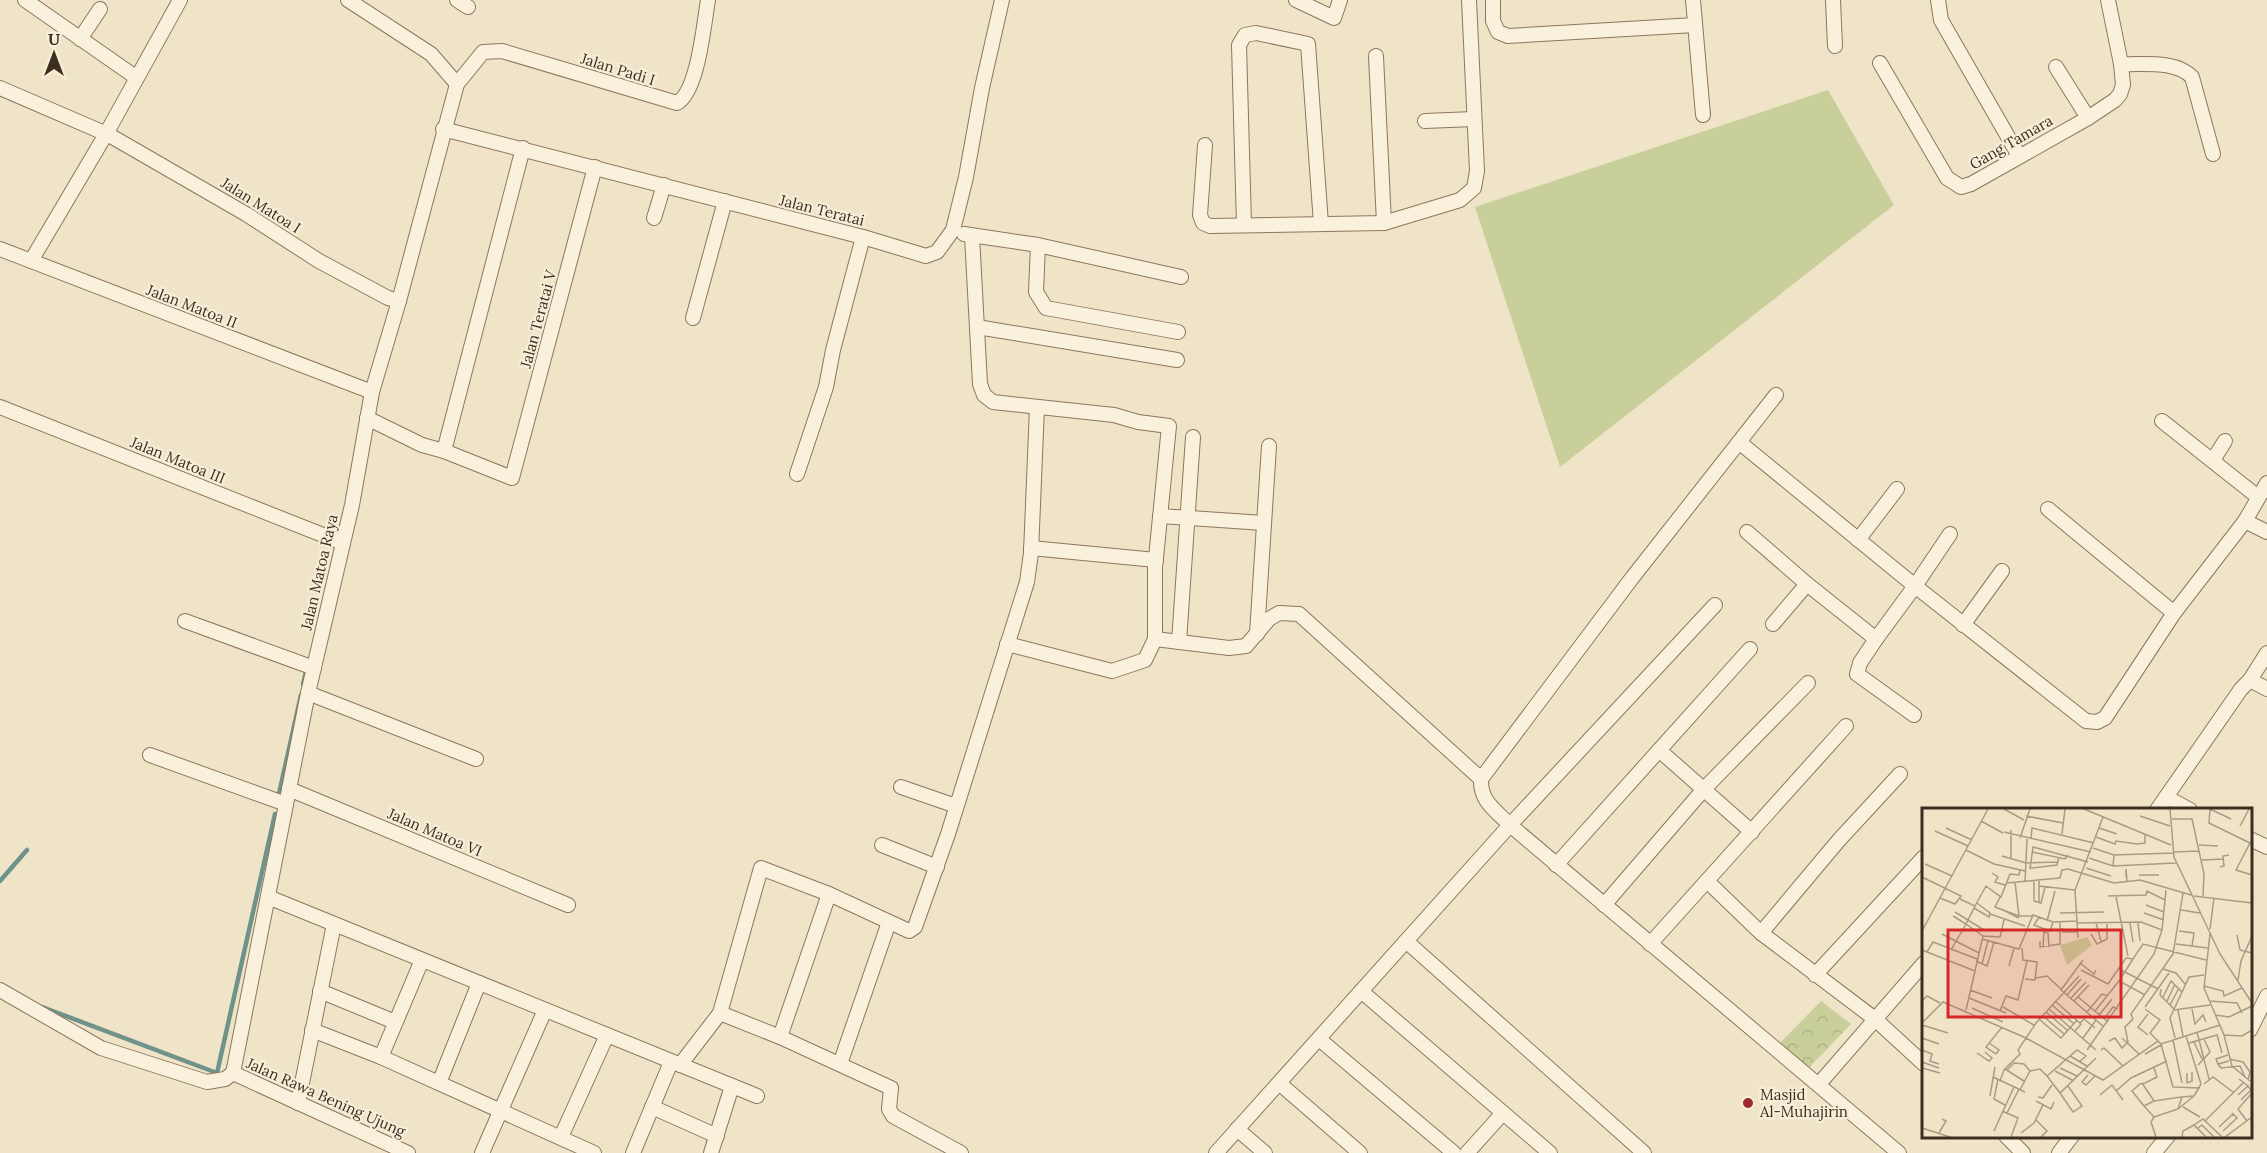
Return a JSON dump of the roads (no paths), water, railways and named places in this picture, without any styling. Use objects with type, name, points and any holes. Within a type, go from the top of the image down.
[{"type":"street","points":[[25,0],[137,78]]},
{"type":"street","points":[[31,261],[106,134],[180,0]]},
{"type":"street","points":[[348,0],[431,54],[456,84]]},
{"type":"street","name":"Jalan Padi I","points":[[456,84],[483,52],[502,51],[677,103],[686,96],[693,79],[708,0]]},
{"type":"street","name":"Jalan Teratai","points":[[443,129],[863,237],[926,256],[937,252],[953,230],[1002,0]]},
{"type":"street","points":[[1296,0],[1334,18],[1340,0]]},
{"type":"street","points":[[1205,145],[1200,215],[1203,223],[1210,226],[1384,223],[1460,200],[1474,188],[1477,171],[1469,0]]},
{"type":"street","points":[[1493,0],[1493,21],[1498,32],[1509,36],[1695,25]]},
{"type":"street","points":[[1692,0],[1704,115]]},
{"type":"street","points":[[1833,0],[1835,46]]},
{"type":"street","points":[[1938,0],[1941,20],[2019,156]]},
{"type":"street","name":"Gang Tamara","points":[[1880,63],[1947,178],[1961,186],[1971,184],[2088,118],[2120,94],[2123,85],[2121,64],[2108,0]]},
{"type":"street","points":[[80,39],[100,9]]},
{"type":"street","points":[[1244,225],[1239,45],[1245,35],[1256,33],[1308,44],[1322,224]]},
{"type":"street","points":[[1376,56],[1384,223]]},
{"type":"street","points":[[2121,64],[2174,66],[2184,69],[2192,77],[2213,154]]},
{"type":"street","points":[[2055,67],[2088,118]]},
{"type":"street","name":"Jalan Matoa Raya","points":[[233,1073],[308,693],[343,543],[372,392],[399,301],[456,84]]},
{"type":"street","name":"Jalan Matoa I","points":[[0,88],[106,134],[246,214],[319,261],[388,298],[399,301]]},
{"type":"street","points":[[1425,121],[1474,119]]},
{"type":"street","points":[[368,418],[422,445],[444,451],[523,148]]},
{"type":"street","name":"Jalan Teratai V","points":[[444,451],[512,478],[595,167]]},
{"type":"street","points":[[654,218],[664,185]]},
{"type":"street","points":[[693,318],[725,201]]},
{"type":"street","points":[[953,230],[972,237],[1038,245],[1181,277]]},
{"type":"street","points":[[797,474],[826,387],[833,350],[863,237]]},
{"type":"street","points":[[972,237],[980,384],[984,395],[993,402],[1114,415],[1138,422],[1169,426],[1156,560],[1155,639],[1145,660],[1112,672],[1007,644]]},
{"type":"street","points":[[1038,245],[1036,292],[1046,308],[1178,332]]},
{"type":"street","name":"Jalan Matoa II","points":[[0,249],[372,392]]},
{"type":"street","points":[[977,327],[1177,360]]},
{"type":"street","points":[[1481,779],[1632,578],[1776,395]]},
{"type":"street","name":"Jalan Matoa III","points":[[0,407],[343,543]]},
{"type":"street","points":[[633,1153],[652,1107],[676,1064],[720,1012],[759,869],[764,868],[829,894],[909,931],[915,927],[937,867],[1027,582],[1031,548],[1037,407]]},
{"type":"street","points":[[2162,421],[2258,496]]},
{"type":"street","points":[[1179,642],[1193,437]]},
{"type":"street","points":[[2213,460],[2225,441]]},
{"type":"street","points":[[1739,442],[2086,722],[2097,722],[2105,718],[2174,613],[2245,521],[2267,483]]},
{"type":"street","points":[[1257,633],[1269,446]]},
{"type":"street","points":[[1858,540],[1897,489]]},
{"type":"street","points":[[2048,508],[2174,613]]},
{"type":"street","points":[[1160,516],[1264,523]]},
{"type":"street","points":[[2245,521],[2267,532]]},
{"type":"street","points":[[1747,532],[1876,639]]},
{"type":"street","points":[[1914,714],[1857,674],[1860,663],[1950,534]]},
{"type":"street","points":[[1031,548],[1156,560]]},
{"type":"street","points":[[1963,625],[2002,571]]},
{"type":"street","points":[[1773,624],[1807,584]]},
{"type":"street","points":[[1216,1153],[1510,825],[1715,605]]},
{"type":"street","points":[[1155,639],[1229,648],[1246,646],[1269,619],[1279,613],[1299,614],[1481,779],[1483,797],[1510,825],[1899,1153]]},
{"type":"street","points":[[185,621],[314,668]]},
{"type":"street","points":[[1556,865],[1750,649]]},
{"type":"street","points":[[2158,808],[2267,653]]},
{"type":"street","points":[[2250,680],[2267,689]]},
{"type":"street","points":[[1604,905],[1704,789],[1808,683]]},
{"type":"street","points":[[308,693],[476,759]]},
{"type":"street","points":[[1650,944],[1846,726]]},
{"type":"street","points":[[1659,750],[1752,832]]},
{"type":"street","points":[[150,755],[286,804]]},
{"type":"street","points":[[1761,933],[1839,840],[1900,774]]},
{"type":"street","points":[[901,787],[956,806]]},
{"type":"street","name":"Jalan Matoa VI","points":[[289,789],[568,905]]},
{"type":"street","points":[[2166,797],[2186,808]]},
{"type":"street","points":[[2252,840],[2267,847]]},
{"type":"street","points":[[882,844],[937,867]]},
{"type":"street","points":[[1815,975],[1922,858]]},
{"type":"street","points":[[1708,882],[1761,933],[1875,1018],[1922,1063]]},
{"type":"street","points":[[780,1037],[829,894]]},
{"type":"street","points":[[268,897],[757,1096]]},
{"type":"street","points":[[840,1064],[889,922]]},
{"type":"street","points":[[298,1103],[334,924]]},
{"type":"street","points":[[1406,941],[1644,1153]]},
{"type":"street","points":[[381,1057],[422,960]]},
{"type":"street","points":[[1819,1084],[1922,964]]},
{"type":"street","points":[[439,1083],[479,983]]},
{"type":"street","name":"Jalan Rawa Bening Ujung","points":[[0,990],[101,1048],[207,1082],[225,1079],[233,1073],[408,1153]]},
{"type":"street","points":[[320,991],[395,1022]]},
{"type":"street","points":[[1361,991],[1550,1153]]},
{"type":"street","points":[[2252,1026],[2267,996]]},
{"type":"street","points":[[482,1153],[545,1010]]},
{"type":"street","points":[[720,1012],[891,1088],[889,1109],[893,1116],[961,1153]]},
{"type":"street","points":[[312,1030],[381,1057],[594,1153]]},
{"type":"street","points":[[561,1137],[607,1035]]},
{"type":"street","points":[[1318,1039],[1454,1153]]},
{"type":"street","points":[[1279,1083],[1360,1153]]},
{"type":"street","points":[[711,1153],[732,1086]]},
{"type":"street","points":[[652,1107],[717,1136]]},
{"type":"street","points":[[1467,1153],[1503,1113]]},
{"type":"street","points":[[1237,1129],[1264,1153]]},
{"type":"street","points":[[2007,1138],[2023,1153]]},
{"type":"street","points":[[2058,1153],[2071,1138]]},
{"type":"street","points":[[2154,1153],[2167,1138]]},
{"type":"waterway","points":[[303,684],[306,672]]},
{"type":"waterway","points":[[278,798],[301,695]]},
{"type":"waterway","points":[[42,1007],[217,1073],[275,814]]},
{"type":"waterway","points":[[0,881],[27,850]]},
{"type":"place","name":"Masjid Al-Muhajirin","points":[[1748,1103]]}]
